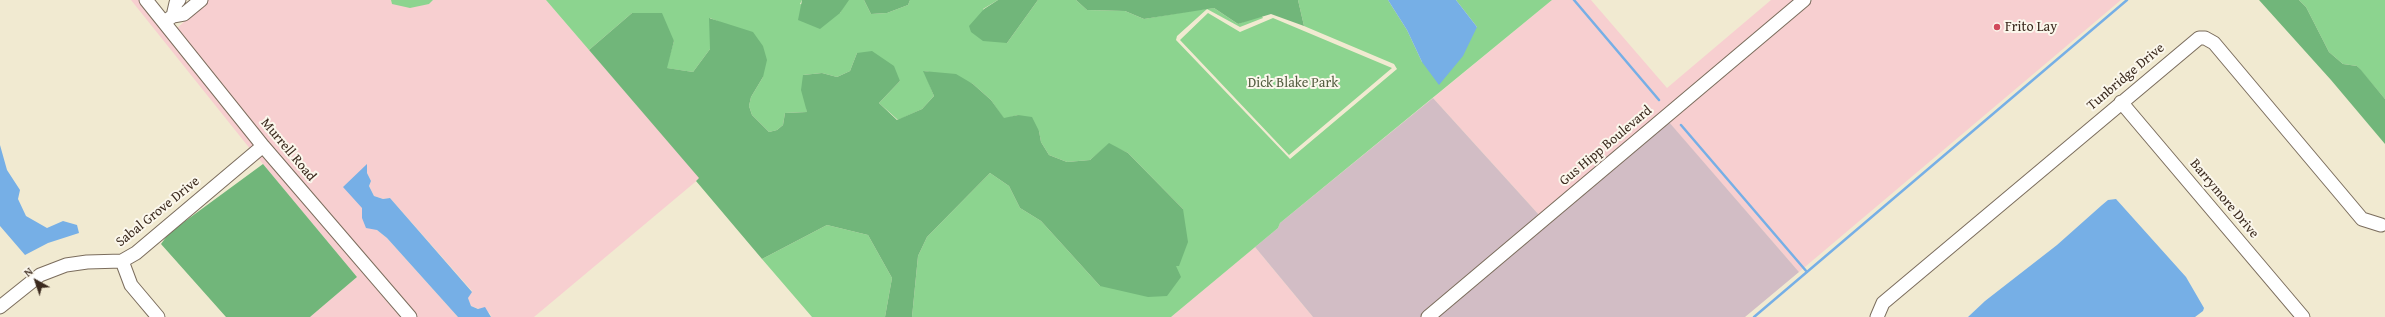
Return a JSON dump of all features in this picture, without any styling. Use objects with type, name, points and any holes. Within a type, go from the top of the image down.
[{"type":"street","name":"Murrell Road","points":[[146,0],[169,19],[263,146],[410,317]]},
{"type":"street","points":[[169,19],[176,3],[179,0]]},
{"type":"street","points":[[169,19],[184,14],[201,0]]},
{"type":"street","name":"Gus Hipp Boulevard","points":[[1428,317],[1804,0]]},
{"type":"street","name":"Tunbridge Drive","points":[[1877,317],[1883,303],[2192,42],[2205,38],[2214,43],[2362,219],[2381,225]]},
{"type":"street","name":"Barrymore Drive","points":[[2121,102],[2301,316]]},
{"type":"street","name":"Sabal Grove Drive","points":[[0,307],[40,275],[66,265],[87,262],[122,261],[136,253],[263,146]]},
{"type":"street","points":[[122,261],[131,285],[158,317]]},
{"type":"shaded area","points":[[131,0],[140,0],[256,145],[251,150]]},
{"type":"shaded area","points":[[208,0],[391,0],[392,4],[429,4],[433,0],[546,0],[700,178],[534,317],[491,317],[490,313],[471,306],[468,298],[472,291],[390,198],[383,199],[374,196],[369,186],[371,181],[367,173],[366,165],[362,218],[387,238],[458,317],[416,317],[267,143],[176,29]]},
{"type":"shaded area","points":[[1552,0],[1591,0],[1667,88],[1771,0],[1796,0],[1540,216],[1433,98]]},
{"type":"shaded area","points":[[1812,0],[2121,0],[1799,272],[1668,122]]},
{"type":"shaded area","points":[[1433,98],[1540,216],[1421,317],[1313,317],[1255,247],[1278,228],[1280,223]]},
{"type":"shaded area","points":[[1668,121],[1799,272],[1745,317],[1437,317]]},
{"type":"shaded area","points":[[263,153],[404,317],[310,317],[357,277],[258,158]]},
{"type":"shaded area","points":[[1255,247],[1313,317],[1171,317]]},
{"type":"green space","points":[[391,0],[433,0],[429,4],[410,8],[392,4]]},
{"type":"green space","points":[[546,0],[802,0],[800,4],[840,13],[847,0],[864,0],[871,14],[887,13],[908,5],[910,0],[998,0],[983,9],[1007,43],[1038,0],[1076,0],[1087,10],[1125,11],[1144,19],[1196,10],[1214,8],[1238,24],[1261,15],[1263,18],[1240,27],[1207,9],[1177,36],[1176,40],[1290,159],[1397,69],[1394,64],[1304,26],[1298,0],[1388,0],[1407,30],[1422,62],[1477,27],[1456,0],[1552,0],[1280,223],[1278,228],[1171,317],[912,317],[918,256],[927,237],[990,173],[1009,186],[1020,208],[1041,221],[1100,286],[1176,266],[1183,209],[1128,153],[1109,144],[1090,160],[1067,162],[1049,155],[1041,142],[1039,131],[1018,115],[1004,119],[991,100],[973,84],[957,77],[924,71],[934,96],[922,109],[898,120],[879,103],[900,81],[857,53],[850,71],[837,77],[822,73],[803,75],[807,112],[785,113],[783,125],[777,130],[769,132],[752,115],[749,106],[751,97],[763,77],[722,23],[710,18],[710,49],[693,72],[666,68],[674,41],[632,13],[589,50]]},
{"type":"green space","points":[[802,0],[849,0],[840,13],[820,29],[798,20]]},
{"type":"green space","points":[[864,0],[910,0],[908,5],[887,13],[871,14]]},
{"type":"green space","points":[[998,0],[1038,0],[1007,43],[983,41],[971,32],[969,26],[984,9]]},
{"type":"green space","points":[[1076,0],[1298,0],[1304,26],[1271,14],[1238,24],[1214,8],[1144,19],[1125,11],[1087,10]]},
{"type":"green space","points":[[2259,0],[2299,0],[2306,7],[2329,52],[2343,64],[2357,66],[2385,99],[2385,144],[2331,80]]},
{"type":"green space","points":[[2299,0],[2385,0],[2385,99],[2357,66],[2343,64],[2329,52],[2306,7]]},
{"type":"green space","points":[[632,13],[662,13],[674,41],[667,68],[693,72],[710,49],[709,18],[753,32],[763,46],[767,60],[763,77],[751,97],[749,106],[752,115],[769,132],[777,130],[783,125],[785,113],[807,112],[801,90],[803,75],[822,73],[837,77],[850,71],[857,53],[872,51],[894,66],[900,81],[879,103],[897,120],[922,109],[934,96],[923,71],[956,74],[973,84],[991,100],[1004,118],[1018,115],[1032,117],[1039,131],[1041,142],[1049,155],[1067,162],[1090,160],[1109,143],[1128,153],[1183,209],[1188,242],[1179,266],[1176,266],[1181,277],[1167,296],[1148,297],[1100,286],[1041,221],[1020,208],[1009,186],[990,173],[927,237],[918,256],[912,317],[885,317],[892,278],[868,235],[827,225],[762,259],[696,181],[699,178],[589,50]]},
{"type":"green space","name":"Dick Blake Park","points":[[1208,13],[1240,32],[1273,18],[1392,68],[1289,155],[1180,40]]},
{"type":"green space","points":[[263,164],[357,277],[310,317],[226,317],[161,244],[169,233]]},
{"type":"green space","points":[[827,225],[868,235],[892,278],[885,317],[812,317],[762,259]]},
{"type":"water","points":[[1388,0],[1456,0],[1477,27],[1463,56],[1439,85],[1422,62],[1407,30]]},
{"type":"water","points":[[0,145],[7,170],[20,190],[18,199],[26,216],[47,228],[63,221],[77,225],[79,233],[48,243],[25,255],[0,226]]},
{"type":"water","points":[[367,164],[367,173],[371,181],[369,186],[374,196],[383,199],[390,198],[472,292],[468,298],[471,306],[478,309],[485,307],[491,317],[458,317],[387,238],[377,230],[366,228],[362,218],[362,208],[343,187]]},
{"type":"water","points":[[2116,199],[2186,277],[2204,308],[2203,311],[2195,317],[1968,317],[1985,301],[2057,245],[2108,200]]},
{"type":"waterway","points":[[1574,0],[1659,100]]},
{"type":"waterway","points":[[1754,317],[2127,0]]},
{"type":"waterway","points":[[1681,125],[1807,272]]},
{"type":"place","name":"Frito Lay","points":[[1997,27]]}]
